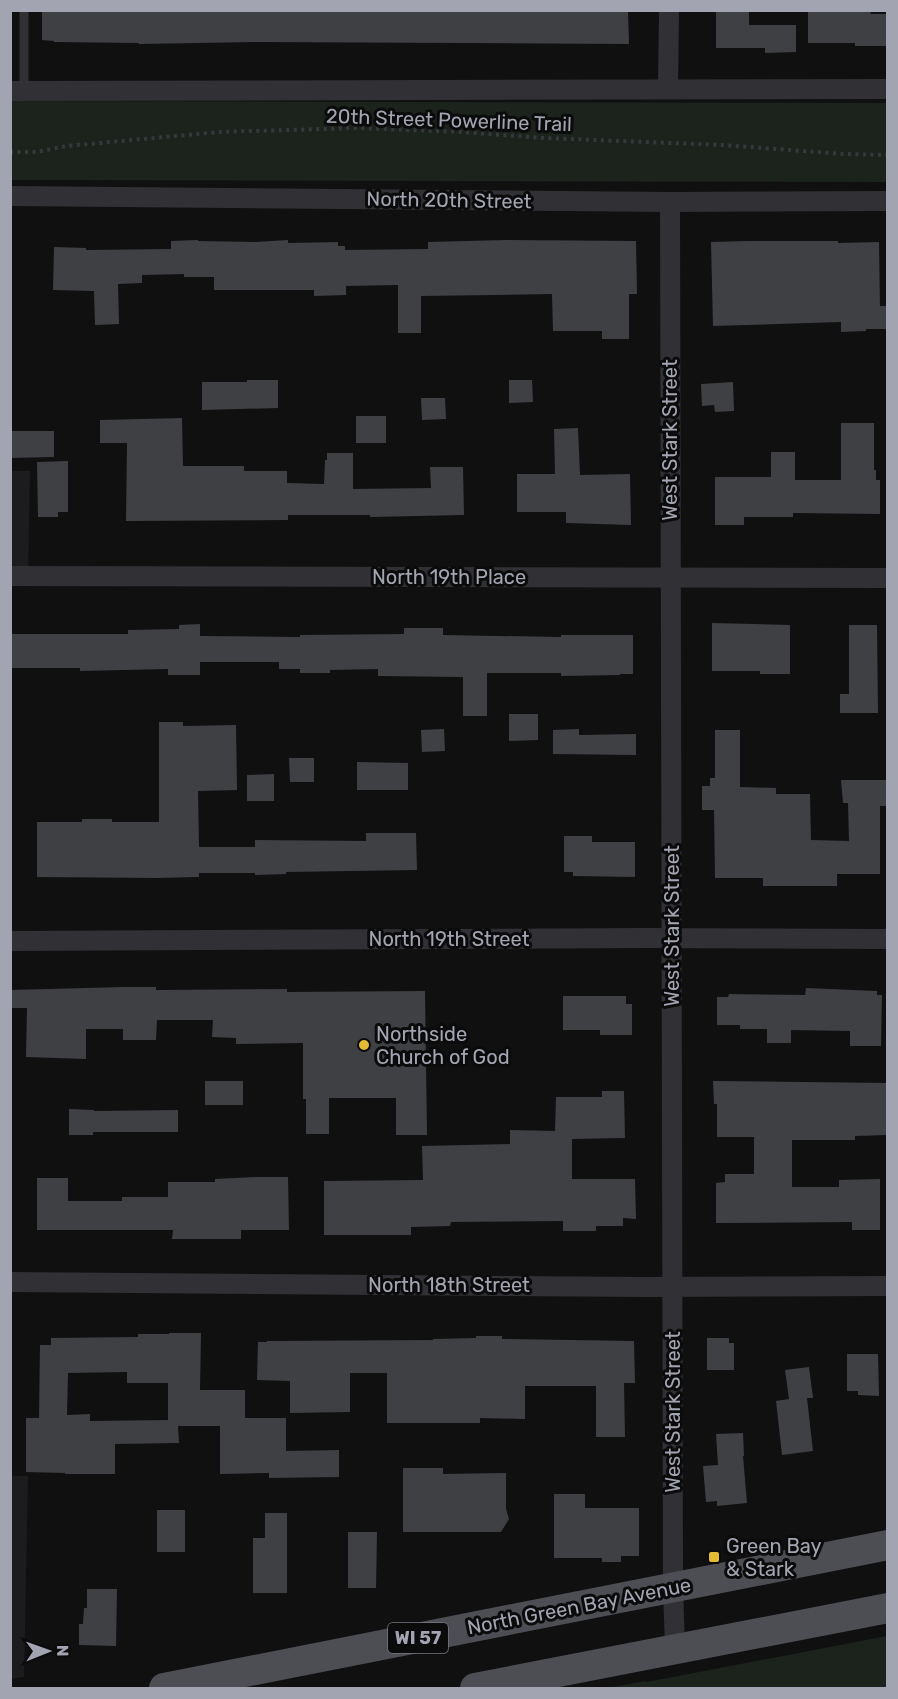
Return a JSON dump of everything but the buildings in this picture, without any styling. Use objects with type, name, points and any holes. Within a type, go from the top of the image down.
[{"type":"main road","name":"North Green Bay Avenue","points":[[164,1689],[888,1545]]},
{"type":"main road","points":[[475,1689],[888,1608]]},
{"type":"street","points":[[668,89],[669,10]]},
{"type":"street","points":[[17,91],[888,89]]},
{"type":"street","name":"North 20th Street","points":[[10,196],[670,202],[888,201]]},
{"type":"street","name":"West Stark Street","points":[[670,202],[675,1649]]},
{"type":"street","name":"North 19th Place","points":[[10,576],[888,578]]},
{"type":"street","name":"North 19th Street","points":[[10,941],[888,939]]},
{"type":"street","name":"North 18th Street","points":[[10,1282],[673,1287],[888,1286]]},
{"type":"lane","points":[[17,91],[24,10]]},
{"type":"path","name":"20th Street Powerline Trail","points":[[10,152],[36,152],[67,146],[219,132],[358,128],[888,155]]},
{"type":"shaded area","points":[[11,101],[887,103],[887,182],[11,180]]},
{"type":"shaded area","points":[[10,471],[30,471],[28,576],[11,576]]},
{"type":"shaded area","points":[[11,1476],[28,1476],[24,1677],[11,1679]]},
{"type":"shaded area","points":[[887,1636],[887,1688],[607,1688],[652,1681]]},
{"type":"place","name":"Northside Church of God","points":[[364,1045]]},
{"type":"place","name":"Green Bay & Stark","points":[[714,1557]]}]
